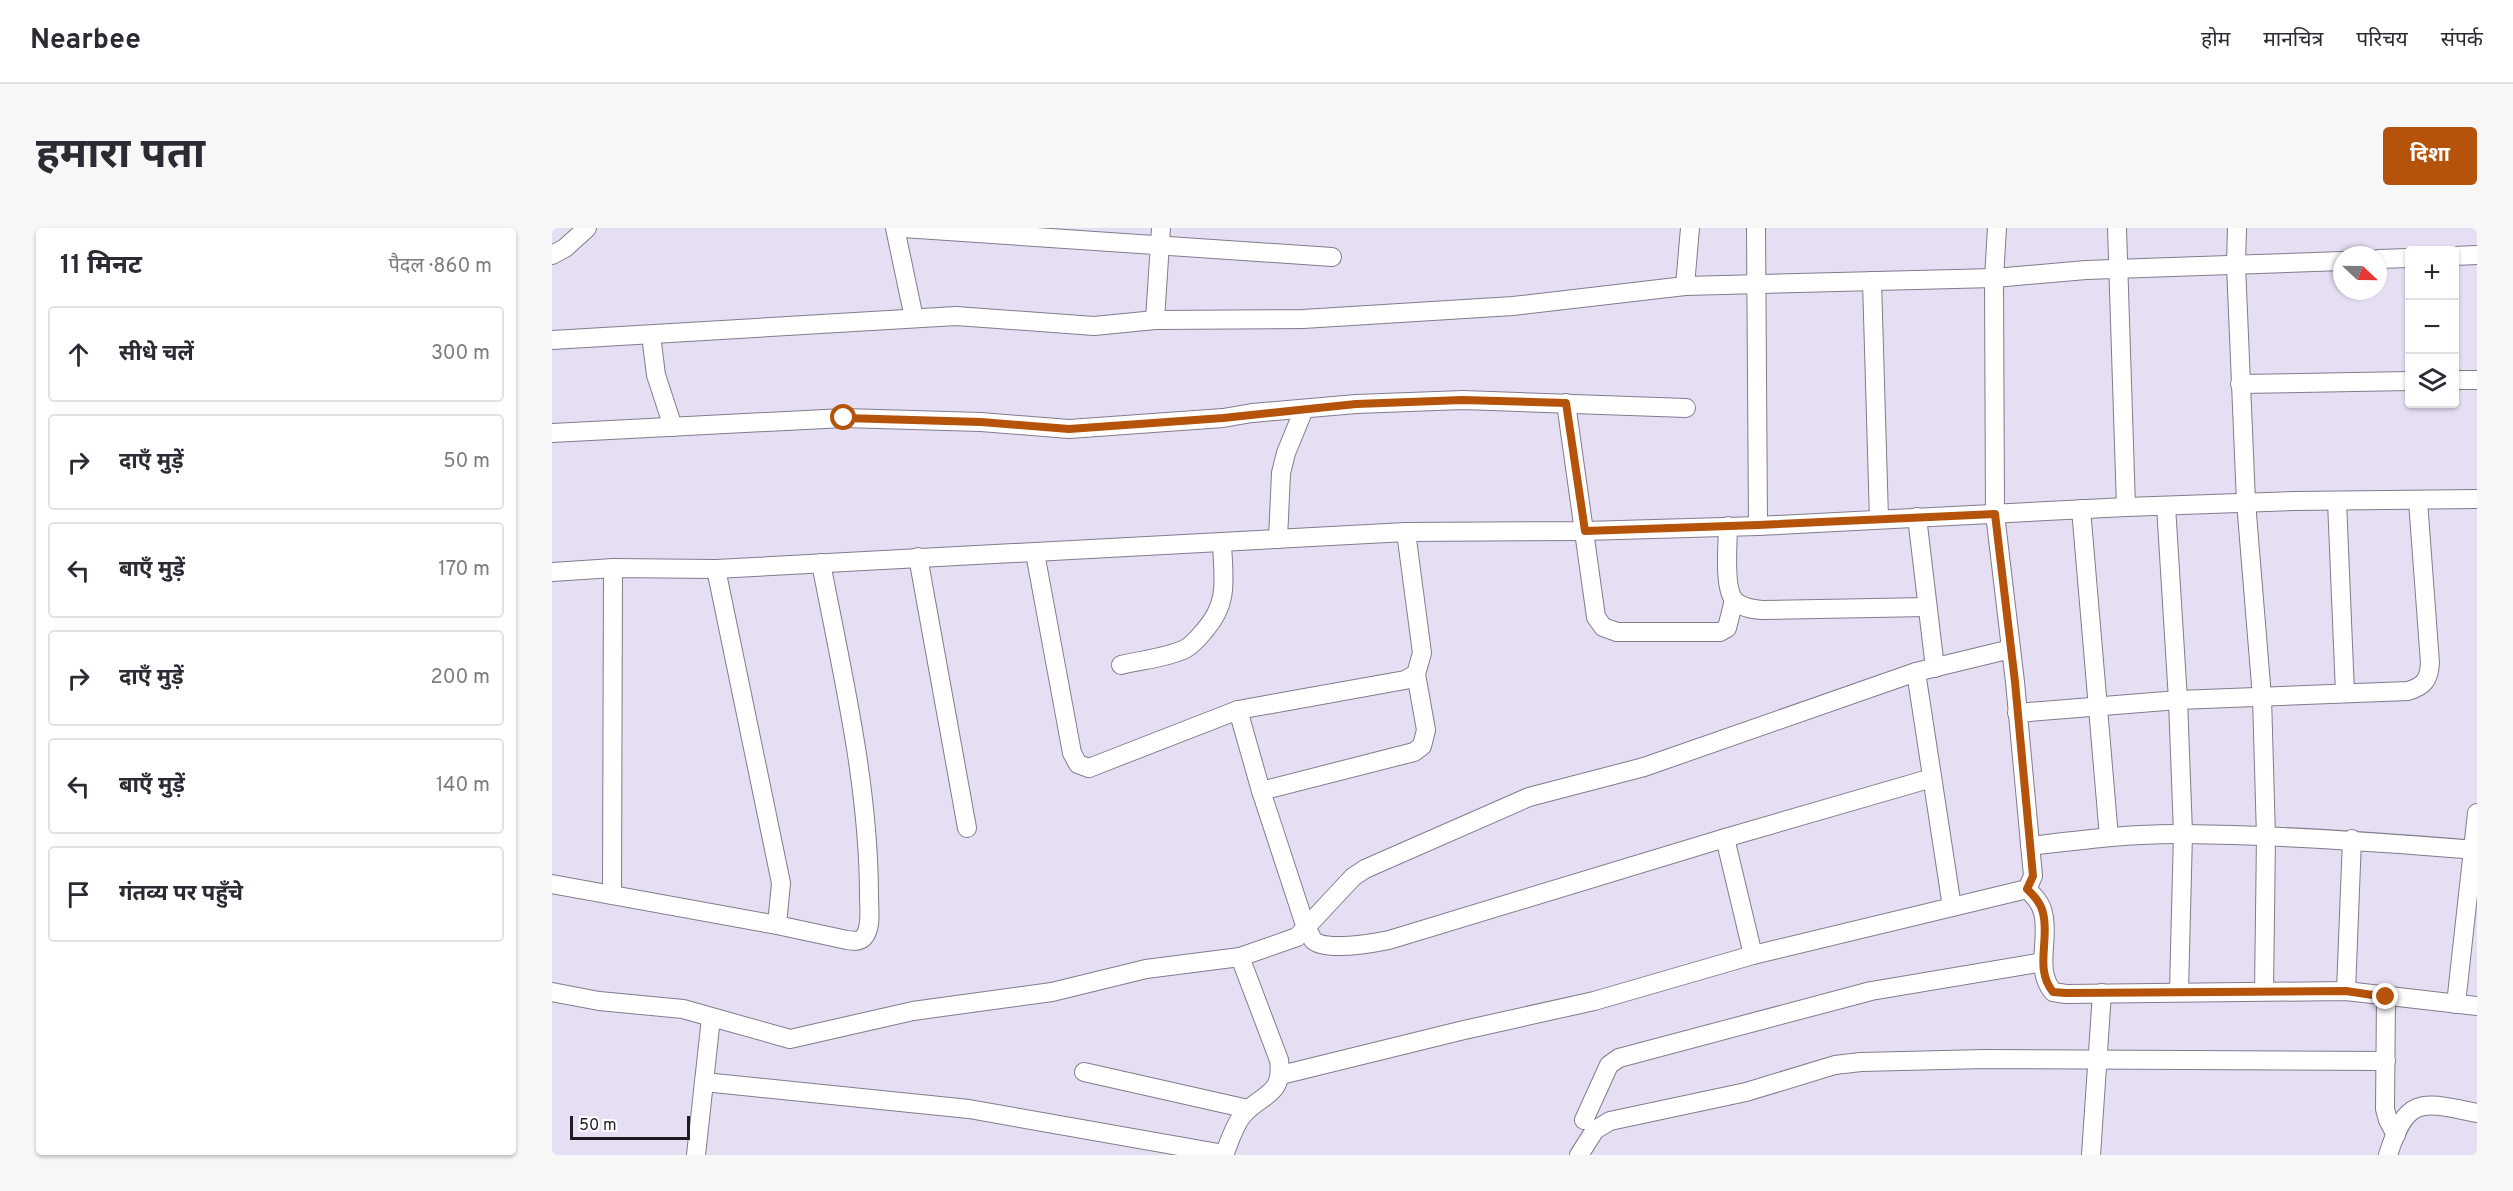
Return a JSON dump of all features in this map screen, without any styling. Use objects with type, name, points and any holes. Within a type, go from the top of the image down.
[{"type":"street","points":[[552,255],[565,248],[587,228]]},
{"type":"street","points":[[895,228],[914,318]]},
{"type":"street","points":[[903,228],[1160,237],[1332,257]]},
{"type":"street","points":[[1685,286],[1690,228]]},
{"type":"street","points":[[1756,228],[1758,525]]},
{"type":"street","points":[[1997,228],[1995,514],[2011,649],[2033,876],[2027,889]]},
{"type":"street","points":[[2117,228],[2126,507]]},
{"type":"street","points":[[2237,228],[2236,265],[2246,502],[2262,697],[2266,837],[2264,991]]},
{"type":"street","points":[[1155,320],[1160,237]]},
{"type":"street","points":[[2459,256],[2477,255]]},
{"type":"street","points":[[2387,259],[2405,258]]},
{"type":"street","points":[[552,340],[956,316],[1094,326],[1155,320],[1303,319],[1502,307],[1685,286],[1995,278],[2118,269],[2333,261]]},
{"type":"street","points":[[1872,281],[1880,519]]},
{"type":"street","points":[[651,335],[656,375],[673,427]]},
{"type":"street","points":[[2459,380],[2477,380]]},
{"type":"street","points":[[2240,384],[2405,381]]},
{"type":"street","points":[[552,433],[844,418],[981,422],[1069,429],[1223,418],[1304,409],[1462,400],[1686,408]]},
{"type":"street","points":[[1566,403],[1596,618],[1603,627],[1617,632],[1720,632],[1727,628],[1734,600]]},
{"type":"street","points":[[1278,539],[1281,473],[1286,453],[1304,409]]},
{"type":"street","points":[[552,572],[613,568],[716,569],[1406,532],[1585,531],[2246,502],[2477,499]]},
{"type":"street","points":[[2337,501],[2345,693]]},
{"type":"street","points":[[2017,712],[2178,700],[2408,691],[2421,687],[2429,678],[2430,663],[2418,501]]},
{"type":"street","points":[[2166,506],[2178,700],[2183,833],[2179,991]]},
{"type":"street","points":[[2081,509],[2109,837]]},
{"type":"street","points":[[1917,518],[1935,668]]},
{"type":"street","points":[[1728,526],[1728,586],[1734,600],[1747,608],[1762,610],[1928,607]]},
{"type":"street","points":[[1261,791],[1414,752],[1422,746],[1426,730],[1416,674],[1422,653],[1406,532]]},
{"type":"street","points":[[1121,665],[1184,650],[1194,643],[1214,619],[1221,608],[1223,594],[1222,542]]},
{"type":"street","points":[[1035,553],[1072,753],[1078,764],[1089,768],[1239,710],[1405,680],[1416,674]]},
{"type":"street","points":[[918,557],[967,828]]},
{"type":"street","points":[[552,884],[856,941],[864,938],[869,926],[861,768],[821,563]]},
{"type":"street","points":[[612,895],[613,568]]},
{"type":"street","points":[[716,569],[781,883],[777,925]]},
{"type":"street","points":[[552,992],[599,1001],[683,1009],[790,1040],[913,1011],[1052,992],[1146,969],[1240,957],[1297,937],[1353,877],[1365,869],[1529,797],[1644,767],[1916,672],[2011,649]]},
{"type":"street","points":[[1916,672],[1952,907]]},
{"type":"street","points":[[1239,710],[1261,791],[1306,928],[1320,945],[1389,940],[1932,778]]},
{"type":"street","points":[[2456,1004],[2475,850],[2477,813]]},
{"type":"street","points":[[2030,846],[2109,837],[2183,833],[2352,839],[2475,850]]},
{"type":"street","points":[[1725,838],[1753,955]]},
{"type":"street","points":[[2346,991],[2352,839]]},
{"type":"street","points":[[1281,1076],[1464,1030],[1594,1001],[1753,955],[2027,889]]},
{"type":"street","points":[[2027,889],[2038,900],[2044,914],[2045,982],[2053,992],[2346,991],[2477,1006]]},
{"type":"street","points":[[704,1082],[960,1107],[1224,1154],[1240,1119],[1248,1109],[1274,1090],[1281,1076],[1279,1060],[1240,957]]},
{"type":"street","points":[[1584,1120],[1609,1065],[1619,1058],[1871,991],[2043,962]]},
{"type":"street","points":[[2091,1155],[2102,993]]},
{"type":"street","points":[[2386,997],[2385,1109],[2396,1135]]},
{"type":"street","points":[[696,1155],[711,1018]]},
{"type":"street","points":[[1579,1155],[1595,1130],[1610,1121],[1746,1092],[1836,1065],[1861,1062],[2097,1060],[2386,1062]]},
{"type":"street","points":[[1084,1072],[1248,1109]]},
{"type":"street","points":[[2388,1155],[2405,1116],[2416,1107],[2429,1104],[2477,1113]]},
{"type":"route","points":[[844,418],[981,422],[1069,429],[1223,418],[1356,404],[1462,400],[1566,403],[1585,531],[1995,514],[2015,682],[2033,876],[2027,889],[2038,900],[2044,914],[2045,982],[2053,992],[2346,991],[2386,997]]}]
